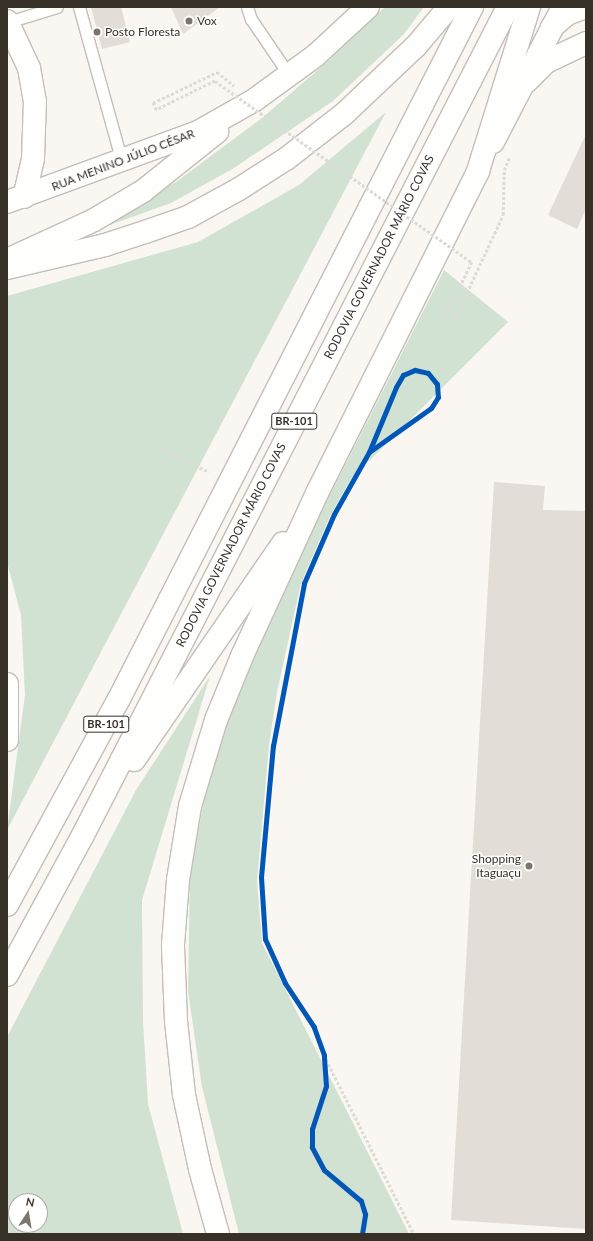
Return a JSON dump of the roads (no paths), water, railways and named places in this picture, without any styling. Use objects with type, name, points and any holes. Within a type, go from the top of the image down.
[{"type":"main road","name":"RUA MENINO JÚLIO CÉSAR","points":[[16,199],[122,162],[196,133],[253,101],[315,56],[368,7]]},
{"type":"main road","points":[[7,268],[105,245],[145,232],[188,217],[239,189],[286,159],[344,114],[416,46],[449,7]]},
{"type":"main road","name":"BR-101","points":[[7,905],[119,699],[472,7]]},
{"type":"main road","name":"RODOVIA GOVERNADOR MÁRIO COVAS","points":[[7,975],[83,836],[508,7]]},
{"type":"main road","points":[[478,171],[529,7]]},
{"type":"main road","points":[[218,1234],[200,1169],[184,1095],[176,1028],[173,945],[178,880],[190,806],[216,720],[243,654],[318,491],[478,171],[563,7]]},
{"type":"main road","points":[[552,27],[567,14],[585,7]]},
{"type":"main road","points":[[8,22],[29,68],[35,101],[33,159],[16,199]]},
{"type":"main road","points":[[522,87],[546,62],[586,43]]},
{"type":"main road","points":[[7,260],[94,220],[142,191],[253,101]]},
{"type":"main road","points":[[83,836],[318,491]]},
{"type":"main road","points":[[7,684],[7,740]]},
{"type":"lane","points":[[8,22],[57,7]]},
{"type":"lane","points":[[79,7],[122,162]]},
{"type":"lane","points":[[247,7],[251,19],[289,75]]},
{"type":"place","name":"Vox","points":[[189,21]]},
{"type":"place","name":"Posto Floresta","points":[[97,32]]},
{"type":"place","name":"Shopping Itaguaçu","points":[[529,866]]}]
